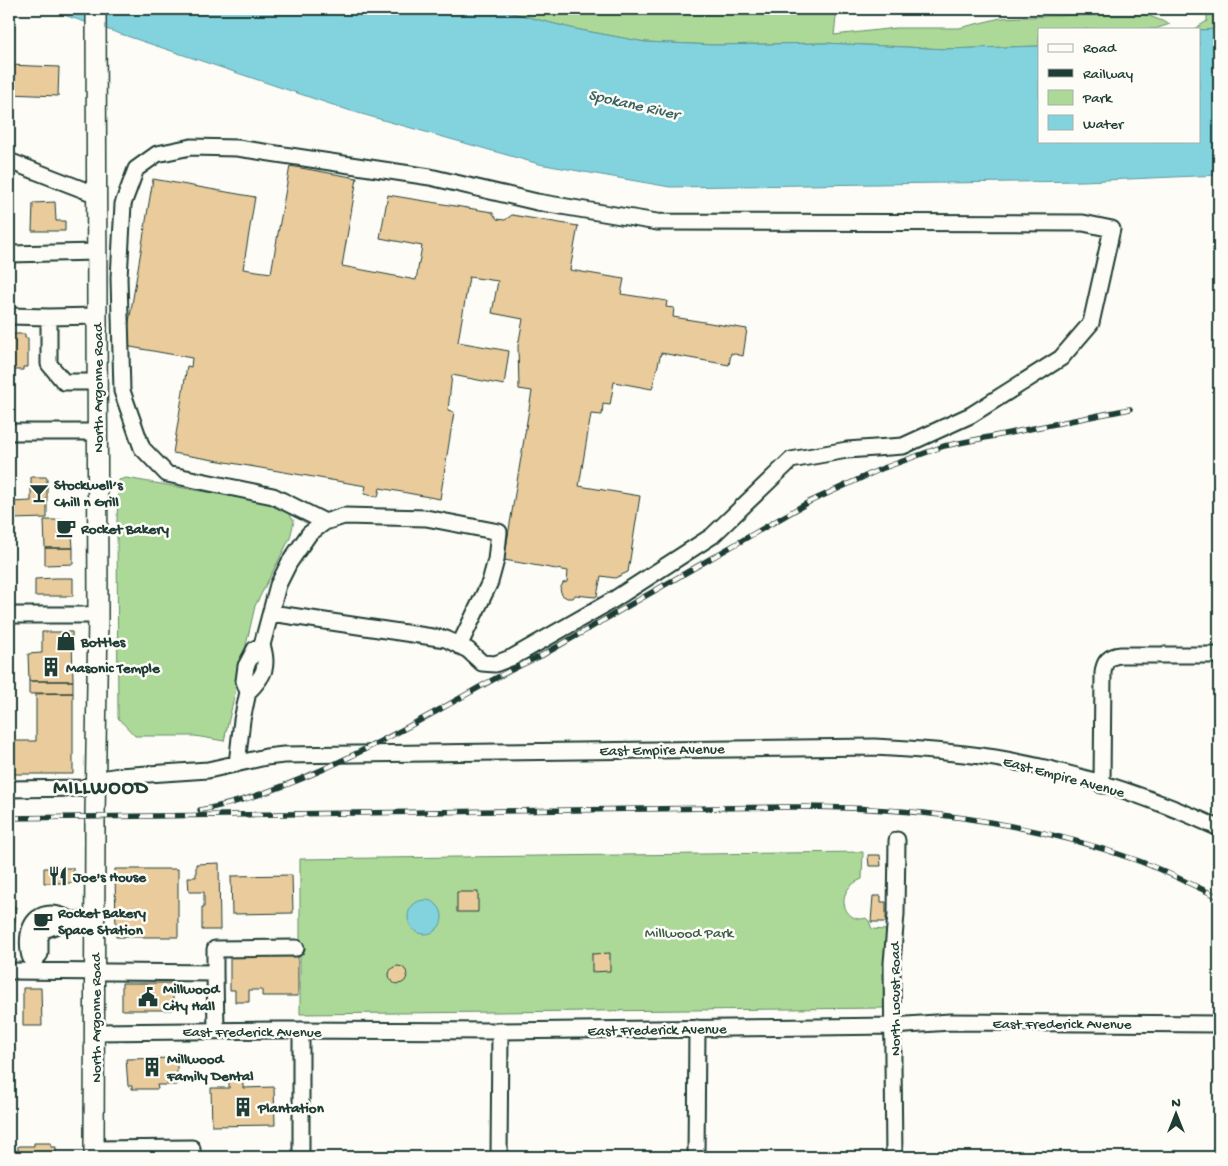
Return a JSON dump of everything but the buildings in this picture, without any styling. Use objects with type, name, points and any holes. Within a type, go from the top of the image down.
[{"type":"main road","name":"North Argonne Road","points":[[94,1153],[98,615],[96,9]]},
{"type":"street","points":[[271,613],[446,639],[468,650],[482,663],[495,664],[513,657],[612,600],[712,536],[791,460],[847,450],[903,446],[971,415],[1061,358],[1091,323],[1112,229],[1083,223],[657,222],[538,202],[430,177],[237,148],[191,147],[157,154],[136,169],[123,204],[119,278],[122,391],[142,448],[167,474],[273,496],[325,522]]},
{"type":"street","points":[[9,161],[97,195]]},
{"type":"street","points":[[9,254],[97,252]]},
{"type":"street","points":[[9,316],[97,316]]},
{"type":"street","points":[[49,317],[49,364],[64,382],[97,382]]},
{"type":"street","points":[[9,432],[98,432]]},
{"type":"street","points":[[237,764],[242,720],[248,692],[260,679],[265,667],[266,659],[262,645],[278,586],[289,563],[309,534],[325,522],[344,516],[426,518],[499,532],[496,560],[490,582],[460,646]]},
{"type":"street","points":[[9,615],[98,615]]},
{"type":"street","points":[[1102,785],[1103,673],[1108,659],[1121,654],[1219,655]]},
{"type":"street","name":"East Empire Avenue","points":[[9,790],[74,789],[119,776],[197,772],[284,754],[874,747],[929,750],[996,758],[1060,773],[1164,805],[1219,828]]},
{"type":"street","name":"North Locust Road","points":[[894,1157],[892,963],[896,904],[897,840]]},
{"type":"street","points":[[34,966],[40,954],[40,937],[44,930],[72,920],[95,920]]},
{"type":"street","points":[[216,1031],[215,949],[296,948]]},
{"type":"street","points":[[9,970],[34,966],[95,972],[215,973]]},
{"type":"street","name":"East Frederick Avenue","points":[[95,1032],[500,1031],[893,1026],[950,1022],[1219,1024]]},
{"type":"street","points":[[696,1157],[697,1028]]},
{"type":"street","points":[[301,1030],[301,1157]]},
{"type":"street","points":[[499,1157],[500,1031]]},
{"type":"street","points":[[94,1153],[192,1148],[192,1157]]},
{"type":"green space","points":[[496,9],[837,9],[834,35],[896,28],[959,28],[1001,18],[1076,15],[1147,15],[1170,24],[1158,28],[1038,28],[1038,46],[946,49],[824,43],[715,45],[645,42],[575,29]]},
{"type":"green space","points":[[1207,9],[1219,9],[1219,29],[1200,30],[1200,28],[1196,28],[1207,21]]},
{"type":"green space","points":[[126,478],[282,505],[294,521],[290,538],[255,606],[224,741],[195,736],[135,736],[118,718],[117,520],[119,480]]},
{"type":"green space","name":"Millwood Park","points":[[863,852],[862,879],[852,884],[847,891],[844,898],[844,906],[852,917],[866,918],[872,929],[887,930],[884,1008],[300,1014],[300,859]]},
{"type":"water","name":"Spokane River","points":[[46,9],[496,9],[575,29],[645,42],[715,45],[824,43],[946,49],[1038,46],[1038,142],[1200,142],[1200,30],[1219,29],[1219,175],[1083,181],[670,187],[539,164],[351,111]]},
{"type":"water","points":[[425,900],[432,901],[437,905],[441,910],[441,924],[437,929],[432,933],[425,934],[418,933],[413,929],[409,924],[408,917],[409,910],[413,905],[418,901]]},
{"type":"railway","points":[[200,810],[261,794],[352,756],[541,656],[809,502],[881,469],[944,446],[1130,409]]},
{"type":"railway","points":[[9,818],[784,807],[874,809],[962,818],[1050,834],[1136,860],[1219,897]]},
{"type":"place","name":"Stockwell’s Chill n Grill","points":[[39,493]]},
{"type":"place","name":"Rocket Bakery","points":[[66,528]]},
{"type":"place","name":"Bottles","points":[[66,641]]},
{"type":"place","name":"Masonic Temple","points":[[51,667]]},
{"type":"place","name":"Joe's House","points":[[58,876]]},
{"type":"place","name":"Rocket Bakery Space Station","points":[[43,921]]},
{"type":"place","name":"Millwood City Hall","points":[[148,997]]},
{"type":"place","name":"Millwood Family Dental","points":[[152,1067]]},
{"type":"place","name":"Plantation","points":[[243,1107]]},
{"type":"district","name":"MILLWOOD","points":[[101,786]]}]
